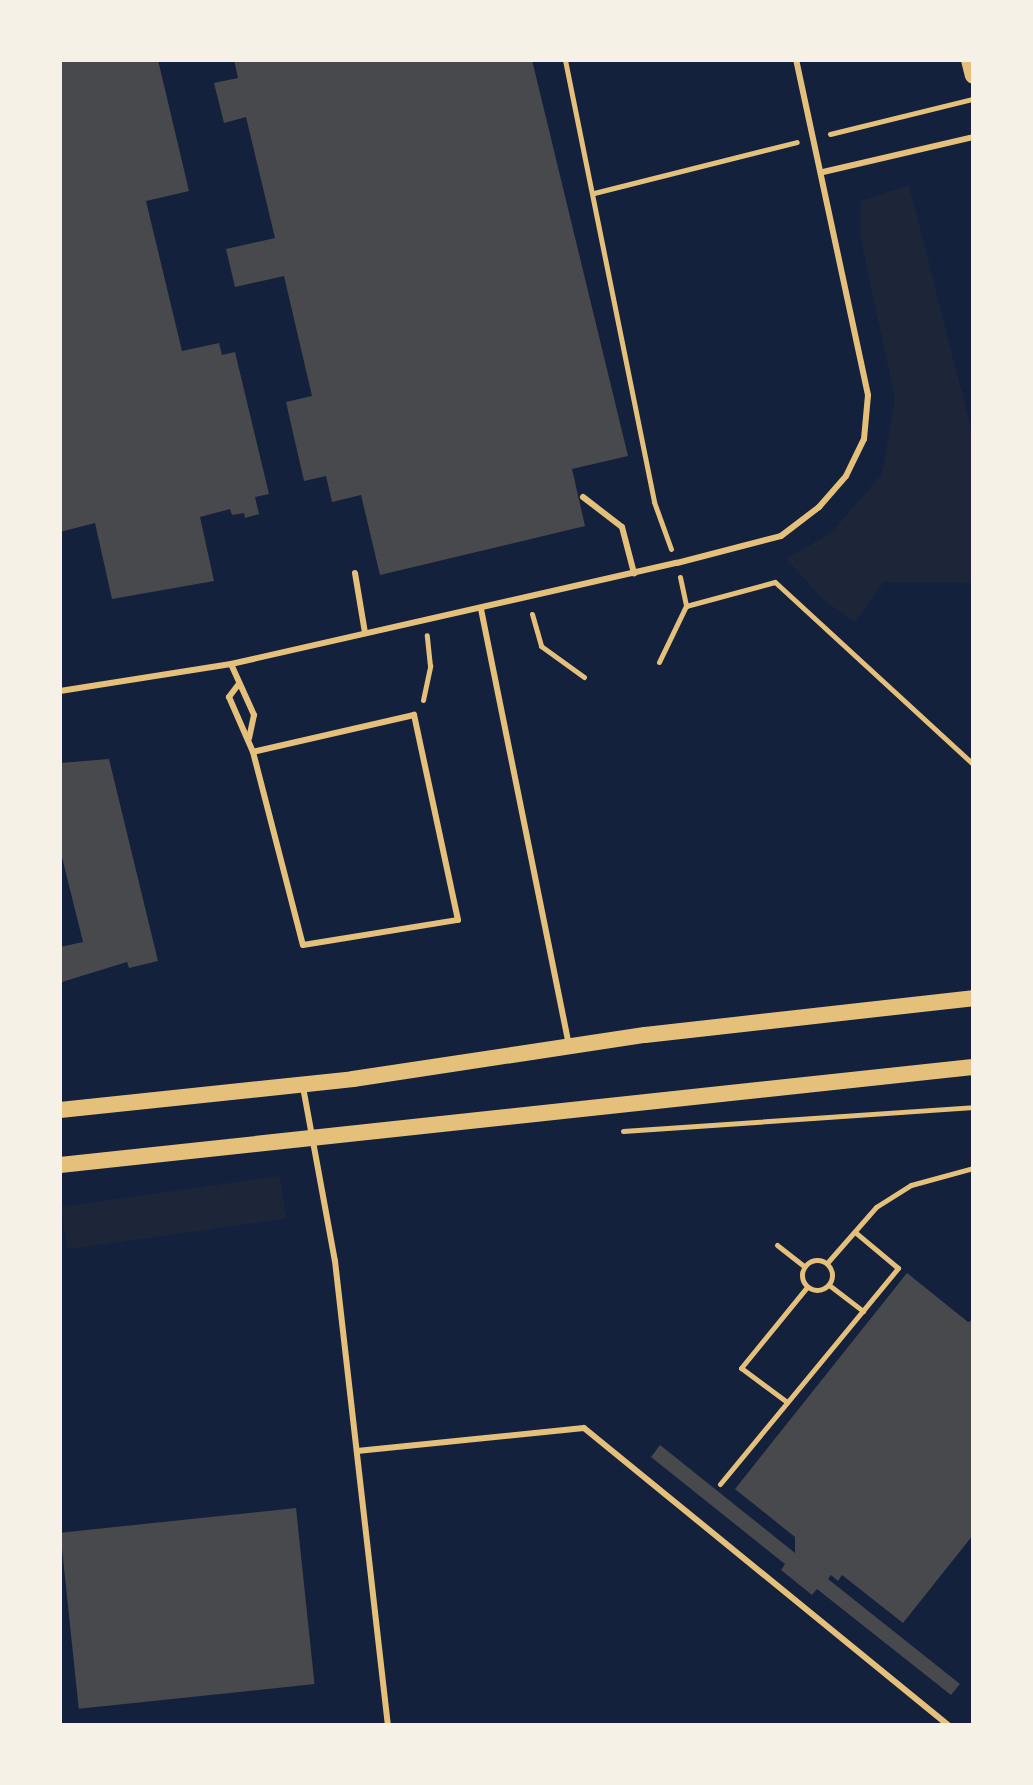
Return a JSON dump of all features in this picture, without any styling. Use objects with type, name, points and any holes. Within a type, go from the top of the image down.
[{"type":"main road","points":[[969,60],[973,76]]},
{"type":"main road","points":[[60,1110],[302,1085],[570,1049],[659,1033],[973,998]]},
{"type":"main road","points":[[60,1165],[973,1067]]},
{"type":"lane","points":[[60,691],[231,664],[677,563],[781,536],[819,507],[846,476],[864,439],[868,395],[823,172],[796,60]]},
{"type":"lane","points":[[823,172],[973,137]]},
{"type":"lane","points":[[583,497],[622,527],[634,573]]},
{"type":"lane","points":[[355,573],[365,633]]},
{"type":"lane","points":[[481,609],[562,988],[570,1049]]},
{"type":"lane","points":[[231,664],[238,685],[247,690],[254,715],[249,738],[303,945],[458,920],[414,715],[253,752]]},
{"type":"lane","points":[[238,685],[229,697],[240,731],[249,738]]},
{"type":"lane","points":[[302,1085],[315,1138],[357,1451],[388,1725]]},
{"type":"lane","points":[[357,1451],[584,1428],[948,1725]]},
{"type":"path","points":[[565,60],[654,502],[677,563],[686,606],[659,662]]},
{"type":"path","points":[[594,193],[973,99]]},
{"type":"path","points":[[686,606],[775,582],[973,764]]},
{"type":"path","points":[[527,599],[541,646],[584,677]]},
{"type":"path","points":[[422,701],[430,666],[426,621]]},
{"type":"path","points":[[607,1131],[830,1121],[973,1107]]},
{"type":"path","points":[[827,1263],[876,1207],[911,1185],[973,1168]]},
{"type":"path","points":[[720,1484],[898,1268],[855,1232]]},
{"type":"path","points":[[777,1245],[804,1266]]},
{"type":"path","points":[[816,1260],[827,1263],[832,1274],[829,1285],[818,1291],[807,1287],[801,1276],[804,1266],[816,1260]]},
{"type":"path","points":[[829,1285],[863,1311]]},
{"type":"path","points":[[787,1402],[741,1368],[807,1287]]},
{"type":"shaded area","points":[[909,185],[973,437],[973,583],[883,582],[855,622],[826,602],[786,559],[831,533],[882,474],[895,399],[861,240],[861,201]]},
{"type":"shaded area","points":[[280,1176],[286,1219],[67,1249],[61,1207]]},
{"type":"building","points":[[60,60],[158,60],[189,191],[146,201],[182,351],[219,343],[222,355],[235,352],[269,494],[255,497],[259,514],[245,518],[244,513],[232,515],[230,509],[200,517],[214,581],[112,599],[95,523],[60,532]]},
{"type":"building","points":[[234,60],[532,60],[628,456],[572,469],[585,526],[380,575],[361,495],[332,502],[326,476],[304,481],[286,402],[312,396],[284,276],[235,287],[226,249],[275,238],[246,117],[224,123],[214,83],[238,78]]},
{"type":"building","points":[[109,759],[158,961],[129,968],[127,962],[62,982],[60,947],[83,942],[60,849],[60,763]]},
{"type":"building","points":[[907,1273],[968,1322],[973,1320],[973,1535],[903,1623],[842,1575],[838,1581],[831,1575],[828,1579],[960,1684],[951,1695],[817,1589],[812,1595],[781,1570],[785,1564],[651,1457],[660,1445],[795,1553],[795,1537],[735,1489]]},
{"type":"building","points":[[296,1508],[315,1684],[79,1709],[60,1533]]}]
